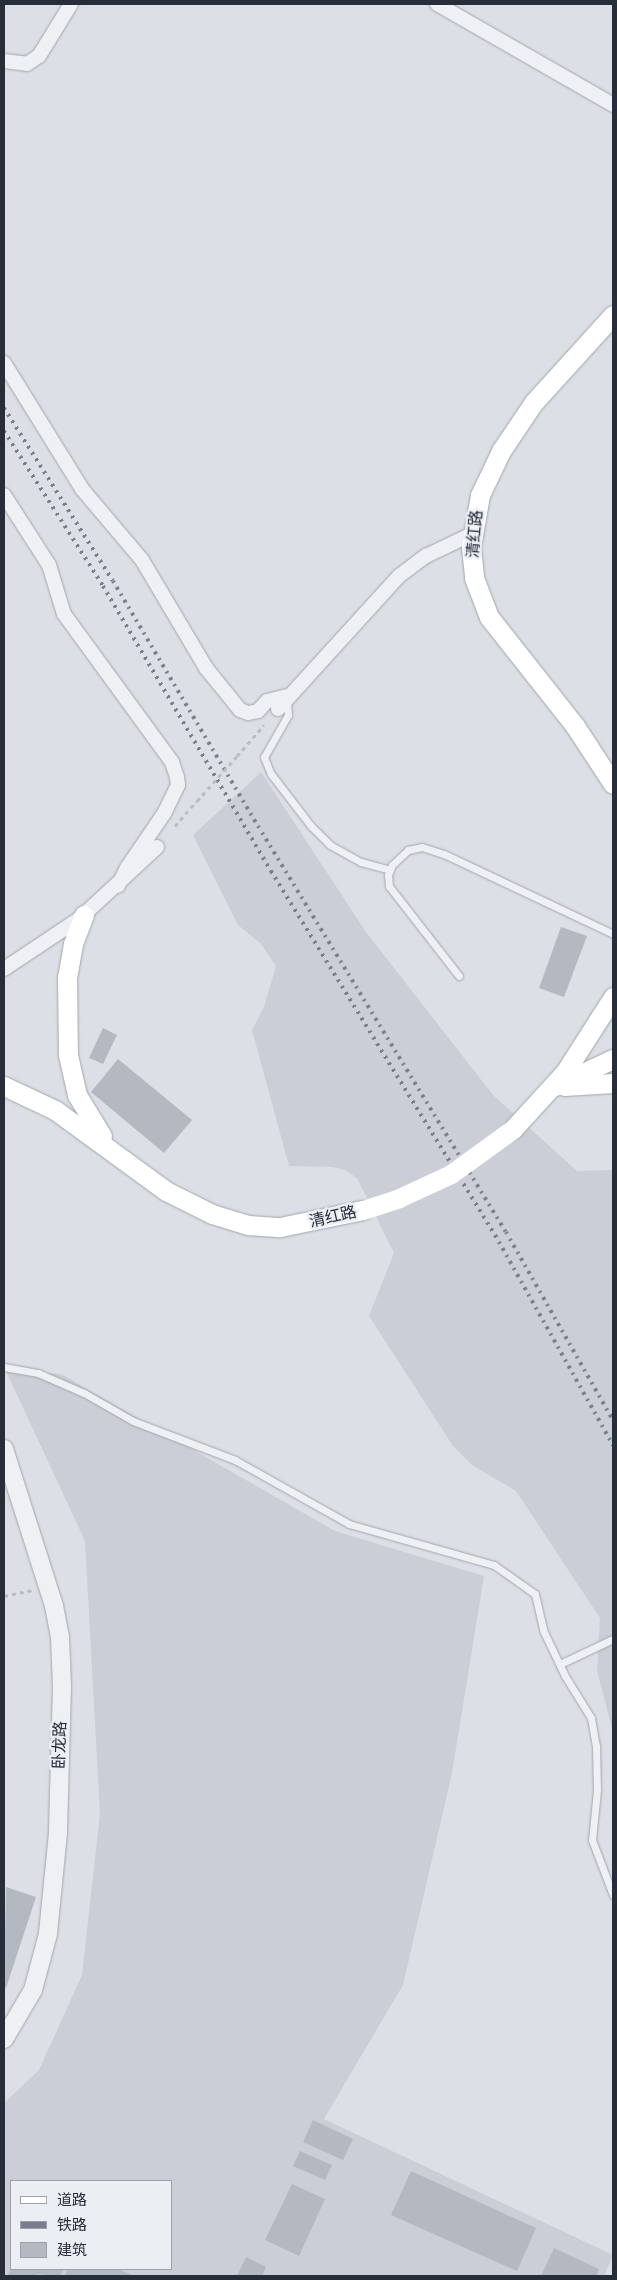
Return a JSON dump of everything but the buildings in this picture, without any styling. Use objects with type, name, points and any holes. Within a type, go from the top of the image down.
[{"type":"main road","name":"清红路","points":[[613,316],[567,364],[514,430],[480,494],[472,534],[474,578],[490,617],[575,726],[613,784]]},
{"type":"main road","points":[[84,915],[73,944],[67,976],[70,1072],[77,1095],[90,1120],[126,1163]]},
{"type":"main road","name":"清红路","points":[[4,1086],[55,1110],[126,1163],[188,1204],[248,1225],[293,1226],[363,1210],[399,1198],[451,1174],[512,1129],[553,1087],[587,1041],[613,997]]},
{"type":"main road","points":[[553,1087],[613,1059]]},
{"type":"main road","points":[[553,1087],[613,1083]]},
{"type":"street","points":[[4,61],[27,64],[39,56],[71,4]]},
{"type":"street","points":[[437,4],[613,105]]},
{"type":"street","points":[[4,363],[82,489],[142,560],[206,668],[240,710],[248,713],[258,711],[268,700],[287,696]]},
{"type":"street","points":[[4,495],[49,565],[64,614],[172,762],[177,777],[178,785],[165,812],[126,868],[118,886]]},
{"type":"street","points":[[278,709],[287,696],[399,576],[426,556],[472,534]]},
{"type":"street","points":[[4,969],[84,915],[118,886],[157,847]]},
{"type":"street","name":"卧龙路","points":[[4,1449],[50,1588],[62,1661],[54,1888],[38,1977],[27,2002],[4,2040]]},
{"type":"lane","points":[[287,696],[288,715],[264,757],[270,774],[311,826],[330,845],[361,862],[390,870]]},
{"type":"lane","points":[[459,976],[389,886],[390,870],[400,855],[422,847],[444,854],[613,934]]},
{"type":"lane","points":[[4,1368],[38,1373],[84,1393],[133,1421],[235,1460],[348,1524],[494,1565],[535,1594],[544,1632],[591,1718],[596,1746],[597,1790],[592,1840],[613,1895]]},
{"type":"lane","points":[[560,1664],[613,1639]]},
{"type":"path","points":[[157,847],[278,709]]},
{"type":"path","points":[[4,1596],[50,1588]]},
{"type":"shaded area","points":[[261,772],[366,932],[493,1095],[577,1171],[613,1170],[613,1732],[597,1671],[600,1618],[516,1491],[472,1465],[453,1446],[369,1316],[394,1253],[357,1178],[345,1170],[332,1167],[289,1166],[252,1030],[264,1007],[276,966],[261,944],[238,925],[193,835]]},
{"type":"shaded area","points":[[6,1371],[61,1374],[335,1531],[484,1576],[452,1773],[403,1985],[324,2119],[613,2255],[604,2276],[4,2276],[4,2103],[39,2070],[82,1975],[100,1814],[85,1541]]},
{"type":"railway","points":[[4,408],[113,581],[258,826],[506,1232],[613,1420]]},
{"type":"railway","points":[[4,431],[103,586],[271,871],[499,1242],[613,1445]]}]
